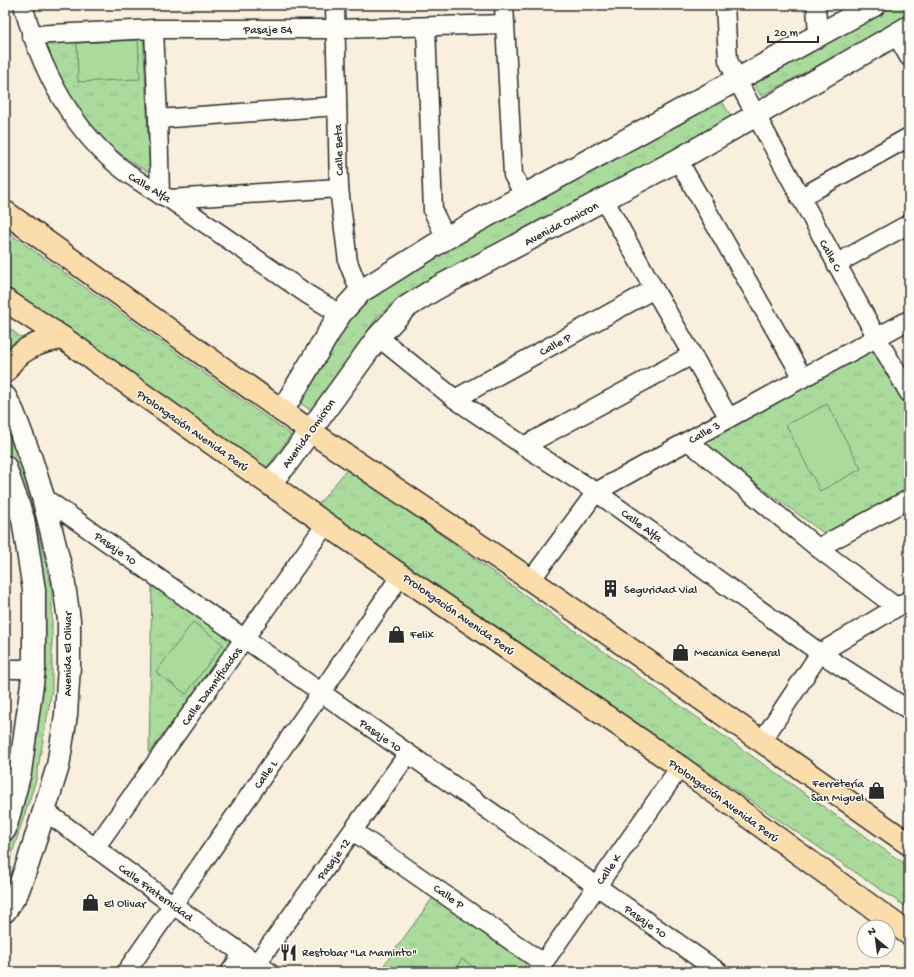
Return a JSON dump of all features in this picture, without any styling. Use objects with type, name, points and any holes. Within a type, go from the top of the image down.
[{"type":"main road","points":[[5,212],[310,431],[531,580],[909,844]]},
{"type":"main road","name":"Prolongación Avenida Perú","points":[[5,300],[63,338],[326,524],[680,767],[909,934]]},
{"type":"main road","points":[[5,372],[17,357],[30,347],[46,340],[63,338]]},
{"type":"street","name":"Calle Alfa","points":[[23,5],[31,35],[59,96],[88,137],[103,154],[123,171],[165,197],[307,294],[340,314]]},
{"type":"street","name":"Calle Beta","points":[[335,5],[339,188],[348,262],[360,292]]},
{"type":"street","points":[[504,5],[513,175],[525,196]]},
{"type":"street","name":"Calle C","points":[[725,5],[728,60],[737,80],[876,338],[909,393]]},
{"type":"street","points":[[816,5],[818,36]]},
{"type":"street","points":[[282,411],[340,314],[360,292],[446,238],[874,5]]},
{"type":"street","name":"Pasaje 54","points":[[31,35],[154,29],[336,29],[505,24]]},
{"type":"street","points":[[426,27],[433,210],[446,238]]},
{"type":"street","points":[[154,29],[158,119],[165,197],[339,188]]},
{"type":"street","points":[[903,30],[909,57]]},
{"type":"street","name":"Avenida Omicron","points":[[269,484],[310,431],[378,336],[405,308],[435,289],[678,160],[903,30]]},
{"type":"street","points":[[158,119],[337,106]]},
{"type":"street","points":[[800,198],[909,137]]},
{"type":"street","points":[[678,160],[803,378]]},
{"type":"street","points":[[604,199],[729,418]]},
{"type":"street","points":[[836,264],[909,224]]},
{"type":"street","name":"Calle P","points":[[455,398],[654,289]]},
{"type":"street","name":"Calle 3","points":[[531,580],[596,492],[909,320]]},
{"type":"street","name":"Calle Alfa","points":[[378,336],[455,398],[524,446],[596,492],[820,653],[902,696],[909,710]]},
{"type":"street","points":[[524,446],[692,355]]},
{"type":"street","name":"Avenida El Olivar","points":[[5,397],[13,412],[31,458],[43,497],[64,578],[69,620],[69,665],[66,716],[58,766],[28,863],[17,893],[5,911]]},
{"type":"street","points":[[688,441],[818,548],[903,604],[820,653],[762,741]]},
{"type":"street","points":[[5,467],[23,519],[34,590],[34,669],[20,772],[5,829]]},
{"type":"street","name":"Pasaje 10","points":[[43,497],[719,972]]},
{"type":"street","points":[[818,548],[909,499]]},
{"type":"street","name":"Calle Damnificados","points":[[95,848],[326,524]]},
{"type":"street","name":"Calle L","points":[[126,972],[321,693],[401,575]]},
{"type":"street","points":[[5,669],[34,669]]},
{"type":"street","name":"Pasaje 12","points":[[230,972],[256,963],[408,754]]},
{"type":"street","name":"Calle K","points":[[540,967],[680,767]]},
{"type":"street","name":"Calle Fraternidad","points":[[45,811],[173,905],[256,963]]},
{"type":"street","name":"Calle P","points":[[353,831],[540,967]]},
{"type":"green space","points":[[895,5],[909,5],[909,16],[761,96],[753,83]]},
{"type":"green space","points":[[143,33],[150,173],[133,163],[110,146],[93,130],[65,92],[41,37]]},
{"type":"green space","points":[[138,40],[140,79],[78,82],[77,43]]},
{"type":"green space","points":[[720,98],[732,118],[409,292],[378,316],[313,411],[301,404],[350,318],[380,287]]},
{"type":"green space","points":[[5,230],[291,435],[266,469],[5,289]]},
{"type":"green space","points":[[5,325],[27,342],[8,358],[5,350]]},
{"type":"green space","points":[[872,343],[909,407],[909,490],[825,534],[697,440]]},
{"type":"green space","points":[[827,404],[861,469],[820,491],[786,425]]},
{"type":"green space","points":[[5,422],[22,466],[52,590],[52,689],[36,780],[5,875],[5,827],[41,591],[5,457]]},
{"type":"green space","points":[[348,468],[589,641],[909,867],[909,909],[318,505]]},
{"type":"green space","points":[[152,586],[234,641],[149,753]]},
{"type":"green space","points":[[193,622],[223,644],[186,694],[156,672]]},
{"type":"green space","points":[[437,892],[531,957],[521,972],[379,972]]},
{"type":"green space","points":[[462,959],[481,972],[453,972]]},
{"type":"place","name":"Seguridad Vial","points":[[611,589]]},
{"type":"place","name":"Felix","points":[[397,634]]},
{"type":"place","name":"Mecanica General","points":[[681,652]]},
{"type":"place","name":"Ferretería San Miguel","points":[[877,790]]},
{"type":"place","name":"El Olivar","points":[[91,903]]},
{"type":"place","name":"Restobar \"La Maminto\"","points":[[289,952]]}]
